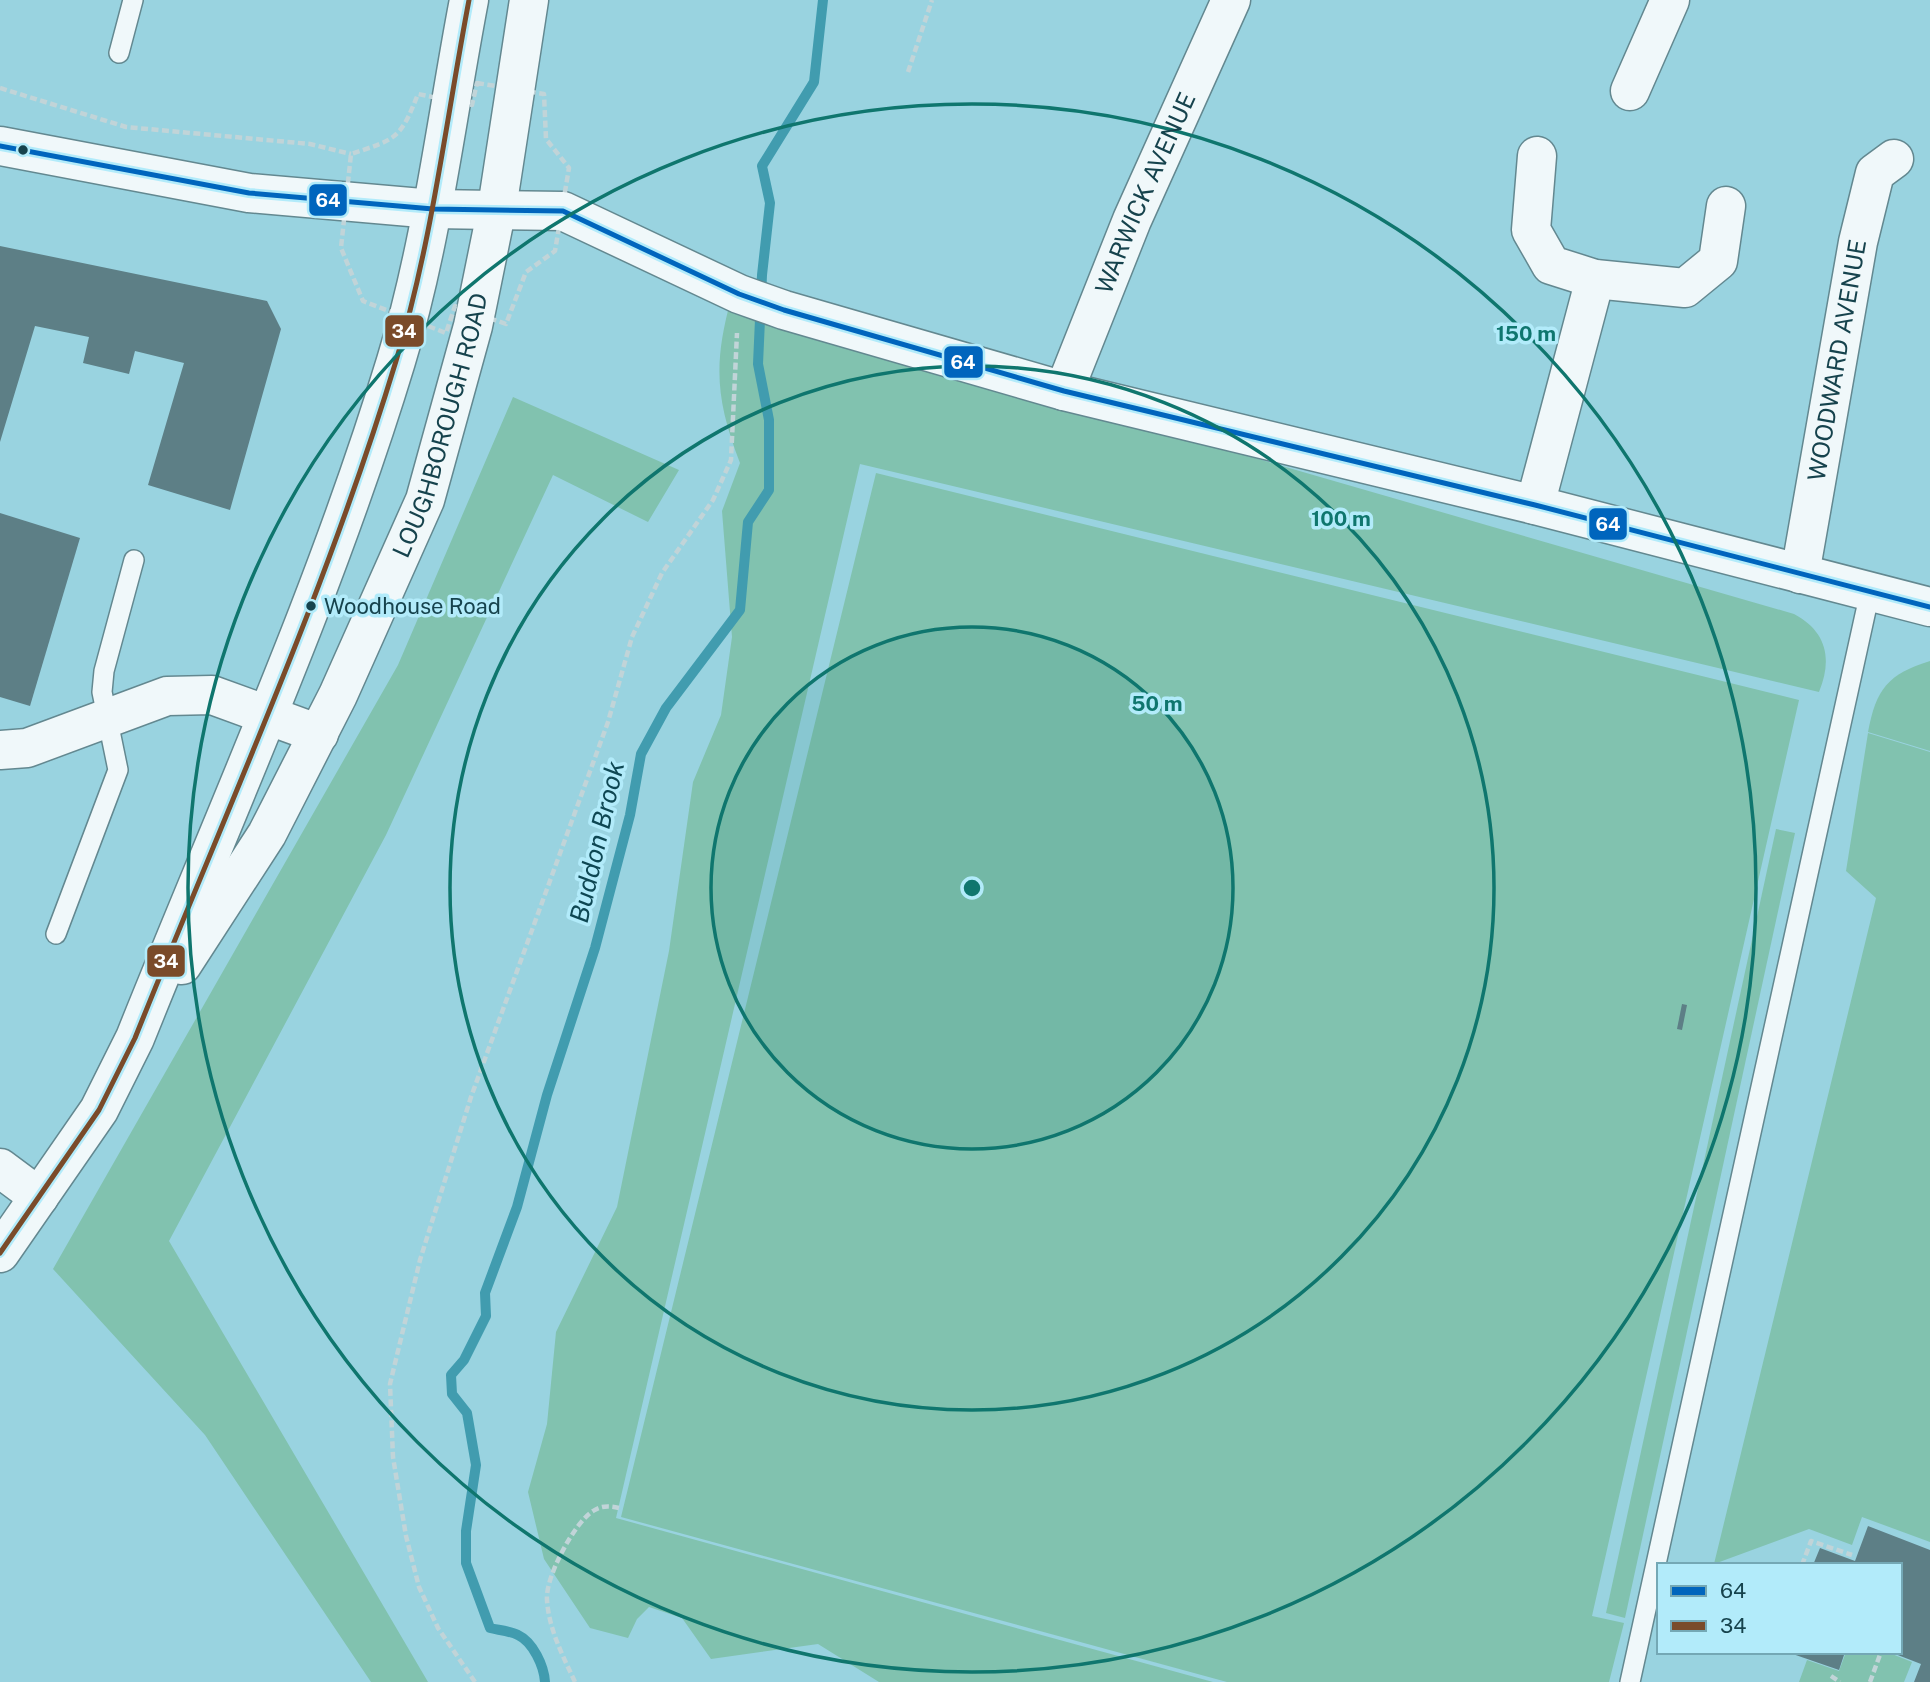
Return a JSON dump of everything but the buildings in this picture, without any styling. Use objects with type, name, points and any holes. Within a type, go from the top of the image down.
[{"type":"street","name":"LOUGHBOROUGH ROAD","points":[[0,1253],[99,1110],[135,1038],[335,543],[396,360],[433,209],[469,0]]},
{"type":"street","name":"LOUGHBOROUGH ROAD","points":[[135,1038],[267,834],[319,734],[425,500],[473,326],[498,208],[529,0]]},
{"type":"street","name":"WARWICK AVENUE","points":[[1064,391],[1132,220],[1231,0]]},
{"type":"street","points":[[1630,90],[1670,0]]},
{"type":"street","points":[[0,146],[249,193],[433,209],[563,211],[742,295],[784,310],[1064,391],[1535,505],[1930,607]]},
{"type":"street","points":[[1538,156],[1531,230],[1551,265],[1595,279],[1685,288],[1718,261],[1726,206]]},
{"type":"street","name":"WOODWARD AVENUE","points":[[1800,574],[1858,242],[1875,173],[1894,159]]},
{"type":"street","points":[[1535,505],[1595,279]]},
{"type":"street","points":[[0,750],[27,748],[167,696],[212,695],[319,734]]},
{"type":"street","points":[[0,1168],[39,1196]]},
{"type":"lane","points":[[119,53],[133,0]]},
{"type":"lane","points":[[56,934],[118,770],[102,692],[104,671],[134,560]]},
{"type":"lane","points":[[1630,1682],[1871,592]]},
{"type":"path","points":[[908,72],[932,0]]},
{"type":"path","points":[[0,88],[126,127],[310,144],[351,154]]},
{"type":"path","points":[[475,1682],[438,1628],[419,1587],[393,1457],[390,1384],[420,1260],[471,1097],[608,722],[632,637],[662,573],[713,500],[732,460],[742,295]]},
{"type":"path","points":[[575,1682],[556,1641],[548,1612],[546,1597],[550,1577],[576,1529],[587,1516],[603,1506],[620,1508]]},
{"type":"path","points":[[1803,1563],[1811,1541],[1852,1555]]},
{"type":"path","points":[[1870,1682],[1880,1654]]},
{"type":"path","points":[[1831,1676],[1840,1682]]},
{"type":"green space","points":[[731,299],[774,319],[1794,614],[1813,629],[1824,647],[1826,668],[1819,692],[860,464],[616,1518],[1213,1682],[879,1682],[818,1644],[711,1659],[682,1618],[649,1607],[637,1619],[628,1638],[590,1628],[544,1559],[528,1492],[547,1424],[556,1332],[617,1207],[669,951],[693,782],[721,715],[732,637],[722,511],[740,463],[726,420],[720,382],[721,344]]},
{"type":"green space","points":[[513,397],[679,470],[648,522],[553,475],[386,835],[169,1241],[428,1682],[371,1682],[205,1435],[53,1269],[398,665]]},
{"type":"green space","points":[[876,473],[1799,700],[1592,1616],[1624,1623],[1609,1682],[1227,1682],[621,1517]]},
{"type":"green space","points":[[1930,661],[1930,751],[1868,732],[1875,705],[1886,685],[1904,672]]},
{"type":"green space","points":[[1868,733],[1930,752],[1930,1542],[1862,1517],[1852,1545],[1809,1529],[1714,1563],[1876,898],[1846,871]]},
{"type":"green space","points":[[1776,829],[1795,833],[1625,1618],[1606,1613]]},
{"type":"green space","points":[[1845,1654],[1892,1654],[1912,1662],[1904,1682],[1799,1682],[1807,1660],[1839,1671]]},
{"type":"waterway","name":"Buddon Brook","points":[[545,1682],[540,1662],[523,1638],[490,1628],[466,1563],[466,1531],[476,1465],[467,1413],[452,1394],[451,1375],[464,1360],[486,1316],[485,1293],[517,1207],[547,1095],[595,948],[630,815],[641,754],[666,708],[740,610],[748,522],[769,490],[769,420],[758,364],[762,275],[770,203],[762,166],[814,82],[823,0]]},
{"type":"transit line","name":"34","points":[[0,1253],[99,1110],[135,1038],[273,702],[338,533],[409,317],[429,227],[469,0]]},
{"type":"transit line","name":"64","points":[[0,146],[249,193],[433,209],[563,211],[739,294],[784,310],[1064,391],[1535,505],[1930,607]]},
{"type":"place","name":"Woodhouse Road","points":[[311,606]]}]
